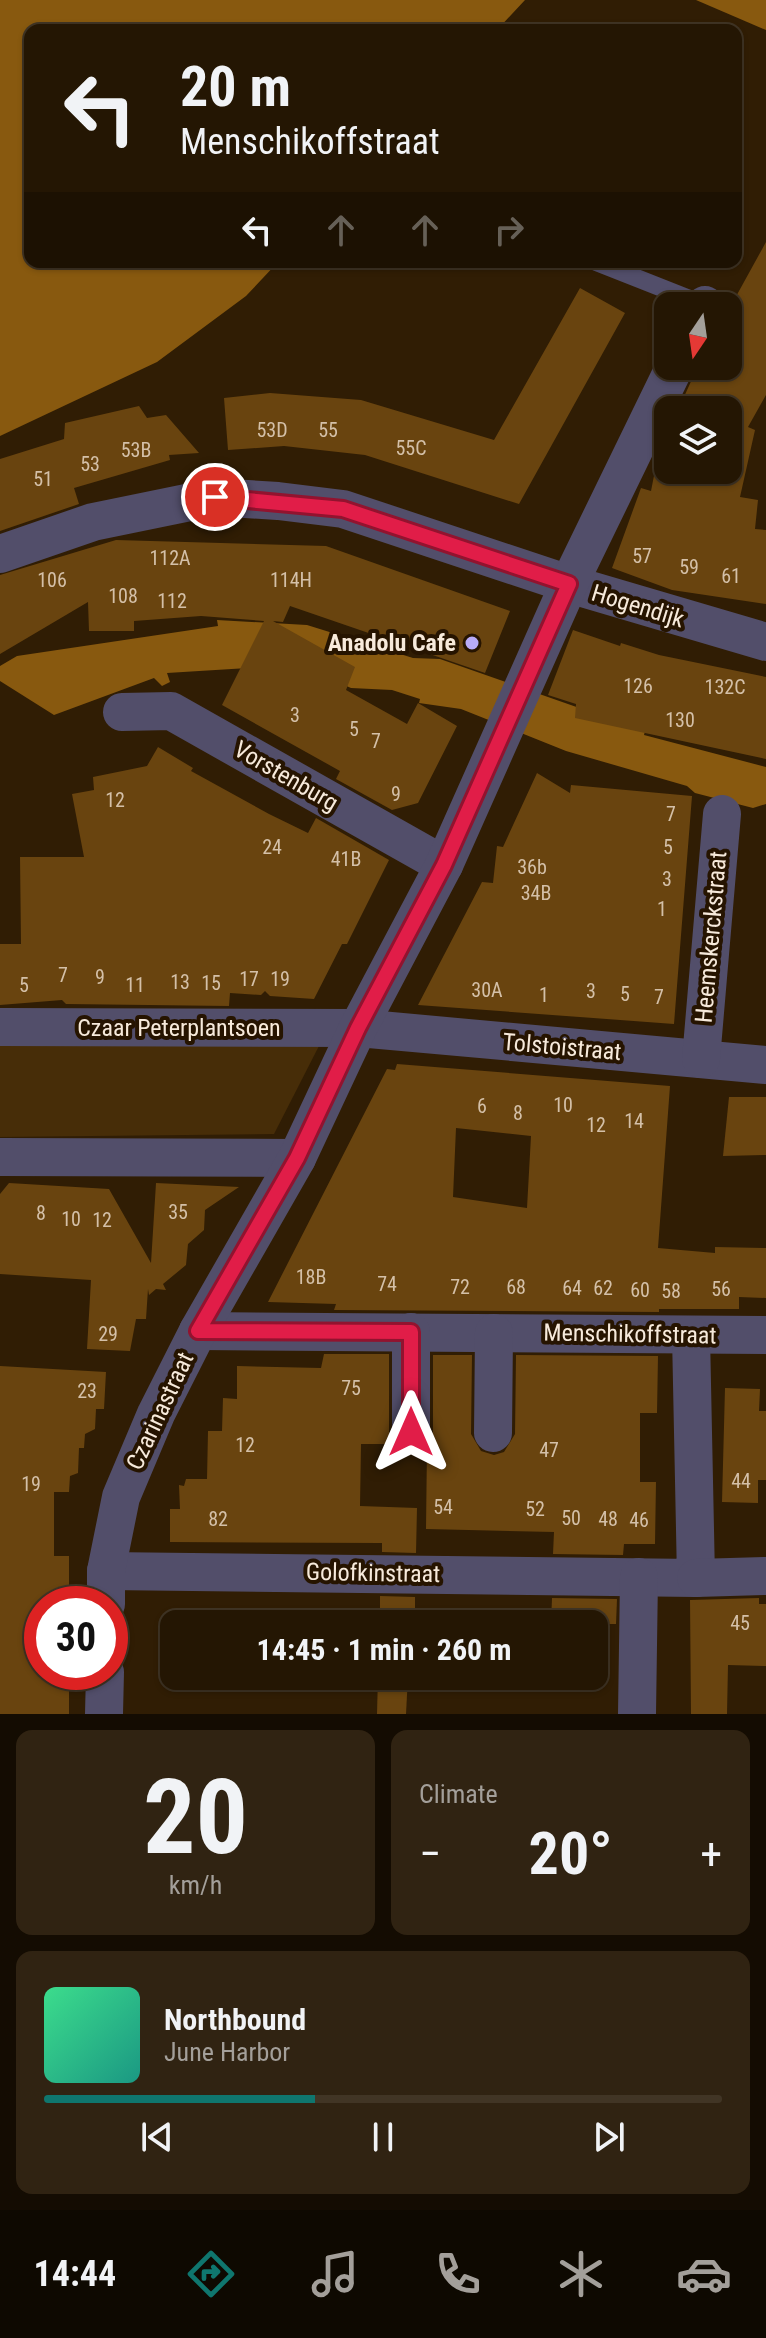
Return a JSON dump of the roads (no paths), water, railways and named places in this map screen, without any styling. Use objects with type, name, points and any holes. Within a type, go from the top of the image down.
[{"type":"street","name":"Czarinastraat","points":[[106,1586],[121,1497],[156,1414],[198,1331],[297,1158],[358,1028],[444,865],[505,735],[569,584],[668,380]]},
{"type":"street","name":"Hogendijk","points":[[0,554],[93,522],[215,497],[343,509],[569,584],[766,642]]},
{"type":"street","name":"Vorstenburg","points":[[122,712],[171,711],[444,865]]},
{"type":"street","name":"Heemskerckstraat","points":[[701,1059],[722,814]]},
{"type":"street","name":"Czaar Peterplantsoen","points":[[0,1027],[358,1028]]},
{"type":"street","name":"Tolstoistraat","points":[[358,1028],[766,1065]]},
{"type":"street","points":[[0,1157],[297,1158]]},
{"type":"street","name":"Menschikoffstraat","points":[[198,1331],[755,1335]]},
{"type":"street","points":[[411,1332],[411,1432]]},
{"type":"street","points":[[493,1433],[494,1333]]},
{"type":"street","points":[[691,1335],[696,1578]]},
{"type":"street","name":"Golofkinstraat","points":[[128,1587],[766,1576]]},
{"type":"street","points":[[637,1714],[639,1577]]},
{"type":"street","points":[[104,1714],[105,1690]]},
{"type":"lane","points":[[611,268],[672,292]]},
{"type":"place","name":"Anadolu Cafe","points":[[472,643]]}]
